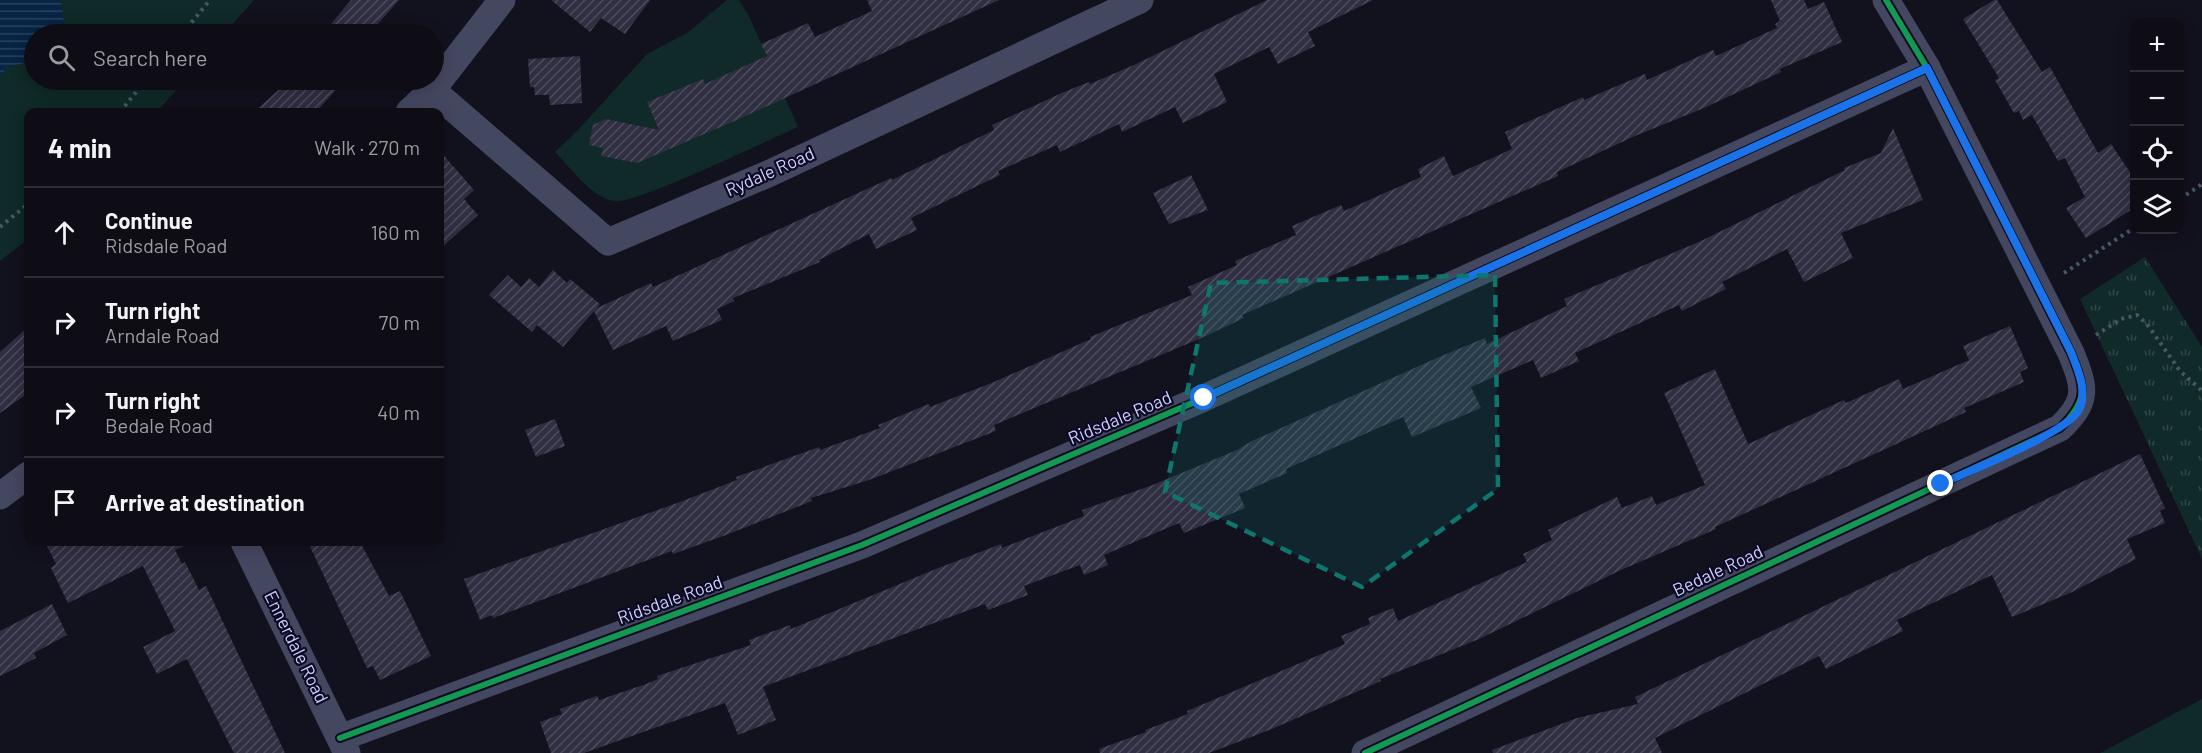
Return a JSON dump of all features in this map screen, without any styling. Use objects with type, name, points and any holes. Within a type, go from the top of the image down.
[{"type":"street","points":[[444,75],[502,0]]},
{"type":"street","name":"Rydale Road","points":[[432,90],[608,242],[768,174],[1140,0]]},
{"type":"street","points":[[1886,0],[1927,68],[2071,352]]},
{"type":"street","name":"Ridsdale Road","points":[[343,745],[862,545],[1204,398],[1927,68]]},
{"type":"street","points":[[413,108],[432,90]]},
{"type":"street","name":"Bedale Road","points":[[1365,753],[2060,428],[2079,410],[2083,382],[2071,352]]},
{"type":"street","points":[[0,496],[24,478]]},
{"type":"street","name":"Ennerdale Road","points":[[246,546],[343,745]]},
{"type":"path","points":[[190,24],[210,0]]},
{"type":"path","points":[[123,108],[138,90]]},
{"type":"path","points":[[2184,196],[2202,184]]},
{"type":"path","points":[[0,227],[24,207]]},
{"type":"path","points":[[2039,289],[2130,231]]},
{"type":"path","points":[[2071,352],[2121,318],[2137,315],[2147,324],[2180,371],[2202,391]]},
{"type":"highlighted area","points":[[1495,275],[1498,489],[1362,587],[1165,492],[1211,283]]},
{"type":"green space","points":[[0,0],[254,0],[233,24],[24,24],[24,90],[176,90],[160,108],[24,108],[24,242],[0,261]]},
{"type":"green space","points":[[727,0],[739,0],[749,16],[798,127],[648,193],[615,201],[598,194],[582,181],[555,152],[647,54],[687,33]]},
{"type":"green space","points":[[2145,257],[2202,347],[2202,559],[2080,299]]},
{"type":"green space","points":[[2202,699],[2202,753],[2100,753]]},
{"type":"water","points":[[0,0],[61,0],[64,24],[24,24],[24,63],[6,68],[0,77]]},
{"type":"building","points":[[351,0],[399,0],[378,24],[331,24]]},
{"type":"building","points":[[551,0],[650,0],[625,34],[601,18],[590,32]]},
{"type":"building","points":[[867,0],[999,0],[637,163],[601,156],[603,148],[589,145],[593,125],[606,119],[659,130],[647,102],[703,79],[705,84],[767,56],[761,44],[808,23],[815,37],[872,11]]},
{"type":"building","points":[[1267,0],[1373,0],[1308,32],[1315,46],[1278,64],[1269,47],[1214,74],[1227,102],[1183,123],[1175,107],[1122,132],[1119,124],[1060,152],[1057,145],[998,171],[1000,175],[911,218],[917,230],[876,249],[869,234],[819,260],[820,262],[733,298],[734,301],[717,309],[722,320],[673,341],[666,326],[613,350],[594,311],[563,347],[537,325],[532,332],[489,295],[508,275],[521,287],[529,278],[539,287],[553,270],[567,283],[570,279],[600,304],[597,308],[651,283],[653,287],[891,178],[892,180],[994,130],[992,125],[1064,92],[1089,82],[1090,84],[1136,64]]},
{"type":"building","points":[[1771,0],[1804,0],[1808,9],[1824,2],[1842,42],[1780,69],[1781,72],[1704,108],[1635,136],[1557,172],[1558,176],[1242,315],[1244,318],[1199,339],[994,425],[996,431],[869,480],[811,498],[812,501],[726,535],[673,554],[672,551],[493,618],[492,615],[480,620],[464,579],[680,502],[737,480],[736,477],[880,428],[878,425],[929,404],[930,407],[994,382],[1091,339],[1090,337],[1192,295],[1188,287],[1237,265],[1235,261],[1296,235],[1292,226],[1341,205],[1344,211],[1421,177],[1418,169],[1444,156],[1453,176],[1512,149],[1505,132],[1583,97],[1584,100],[1645,74],[1647,80],[1713,50],[1716,56],[1777,28],[1775,24],[1780,21]]},
{"type":"building","points":[[1997,0],[2042,72],[2050,67],[2098,153],[2111,144],[2130,172],[2130,210],[2086,238],[2066,208],[2085,197],[2065,158],[2058,161],[2032,115],[2023,120],[2019,111],[2014,113],[1995,80],[1999,78],[1963,19]]},
{"type":"building","points":[[580,56],[582,103],[550,105],[549,95],[535,95],[534,87],[530,87],[528,59]]},
{"type":"building","points":[[278,90],[336,90],[320,108],[258,108]]},
{"type":"building","points":[[1893,128],[1923,200],[1841,233],[1853,258],[1804,282],[1787,249],[1722,282],[1726,289],[1682,311],[1679,305],[1575,353],[1579,361],[1541,378],[1533,360],[1471,387],[1481,408],[1412,437],[1403,417],[1286,469],[1287,473],[1239,494],[1245,508],[1184,533],[1179,523],[1104,555],[1108,565],[1084,575],[1080,565],[1024,586],[1028,595],[988,610],[985,604],[763,687],[776,720],[738,735],[725,703],[584,753],[551,753],[540,722],[562,714],[560,709],[597,696],[599,700],[646,684],[658,679],[657,676],[751,645],[749,640],[790,625],[791,629],[936,569],[1001,544],[1002,548],[1084,516],[1082,510],[1150,486],[1237,450],[1252,441],[1439,357],[1485,338],[1487,344],[1567,306],[1564,299],[1701,241],[1845,170],[1844,168],[1881,153]]},
{"type":"building","points":[[444,156],[474,190],[464,199],[478,215],[444,245]]},
{"type":"building","points":[[1191,175],[1208,210],[1169,224],[1153,193]]},
{"type":"building","points":[[2010,326],[2028,368],[2020,372],[2024,382],[1964,408],[1966,412],[1715,527],[1716,529],[1621,570],[1479,639],[1380,679],[1381,681],[1272,729],[1209,753],[1100,753],[1099,749],[1146,732],[1145,730],[1188,714],[1187,711],[1345,644],[1341,636],[1370,624],[1368,618],[1393,608],[1398,621],[1527,562],[1523,554],[1552,540],[1548,530],[1617,497],[1622,508],[1652,496],[1656,505],[1705,485],[1664,393],[1715,369],[1748,444],[1844,400],[1846,403],[1899,379],[1903,389],[1969,360],[1963,346]]},
{"type":"building","points":[[24,331],[24,396],[0,413],[0,352]]},
{"type":"building","points":[[555,419],[565,446],[536,457],[525,430]]},
{"type":"building","points":[[2140,454],[2165,508],[2160,511],[2165,523],[2127,539],[2136,559],[2070,593],[2012,617],[1992,575],[1897,620],[1903,631],[1826,669],[1819,656],[1655,738],[1662,753],[1493,753],[1492,750],[1577,718],[1638,704],[1635,697]]},
{"type":"building","points":[[47,546],[184,546],[175,550],[182,564],[185,562],[199,590],[206,586],[285,753],[234,753],[187,659],[157,674],[143,647],[175,631],[143,566],[68,603],[51,568],[56,564]]},
{"type":"building","points":[[310,546],[362,546],[389,596],[400,591],[431,656],[380,680],[373,666],[367,668]]},
{"type":"building","points":[[52,604],[67,635],[34,653],[36,658],[0,676],[0,631]]},
{"type":"cycle path","points":[[1365,753],[2060,428],[2076,409],[2082,393],[2071,353],[1927,68],[1886,0]]},
{"type":"cycle path","points":[[340,738],[862,545],[1204,398],[1927,68]]},
{"type":"route","points":[[1204,398],[1927,68],[2071,352],[2083,382],[2079,410],[2060,428],[1941,484]]}]
